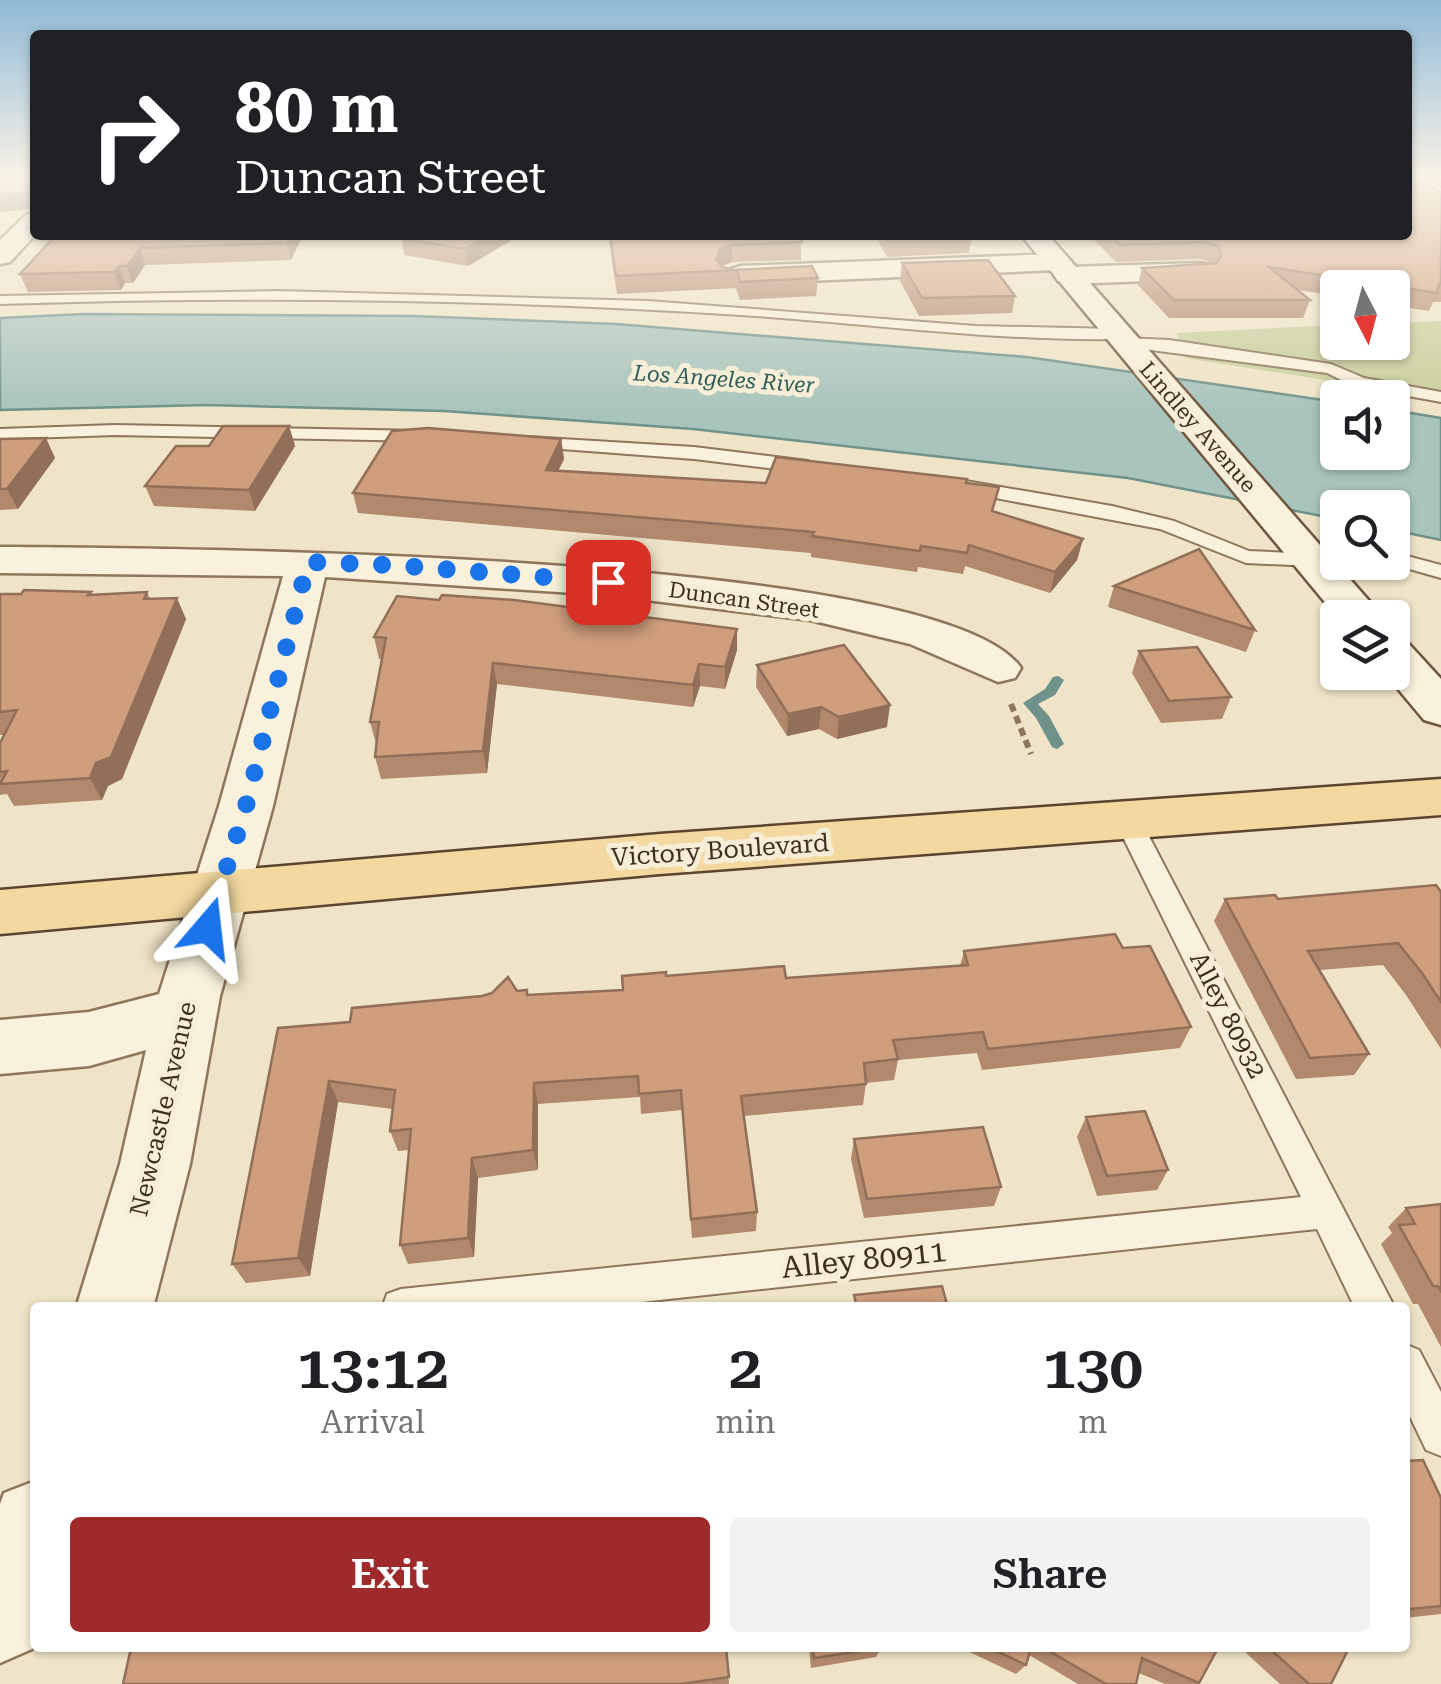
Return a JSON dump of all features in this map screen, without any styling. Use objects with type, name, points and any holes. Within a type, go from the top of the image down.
[{"type":"main road","name":"Victory Boulevard","points":[[0,912],[660,854],[1441,797]]},
{"type":"street","name":"Lindley Avenue","points":[[1050,254],[1347,600]]},
{"type":"street","points":[[733,275],[854,276],[1062,268],[1200,271]]},
{"type":"street","name":"Duncan Street","points":[[0,560],[308,562],[573,578],[881,618],[957,644],[998,668]]},
{"type":"street","name":"Newcastle Avenue","points":[[116,1302],[155,1164],[186,1013],[246,806],[308,562]]},
{"type":"street","points":[[1410,674],[1441,710]]},
{"type":"street","points":[[0,1047],[89,1039],[186,1013]]},
{"type":"street","points":[[0,1617],[30,1537]]},
{"type":"lane","points":[[0,300],[298,294],[530,299],[746,311],[1168,345],[1331,369],[1360,382],[1441,397]]},
{"type":"lane","points":[[0,434],[115,430],[444,437]]},
{"type":"lane","points":[[502,440],[694,453],[827,470]]},
{"type":"lane","points":[[942,484],[1167,525],[1246,557],[1308,554]]},
{"type":"lane","points":[[1410,563],[1441,572]]},
{"type":"lane","name":"Alley 80932","points":[[1127,820],[1373,1302]]},
{"type":"lane","name":"Alley 80911","points":[[457,1302],[1327,1211]]},
{"type":"lane","points":[[1410,1374],[1441,1436]]},
{"type":"path","points":[[998,668],[1032,754]]},
{"type":"green space","points":[[1441,321],[1441,392],[1410,386],[1410,380],[1325,380],[1185,358],[1177,333],[1320,326],[1320,360],[1410,360],[1410,322]]},
{"type":"water","name":"Los Angeles River","points":[[83,314],[414,316],[616,324],[1027,357],[1320,400],[1320,470],[1410,470],[1410,413],[1441,418],[1441,540],[1410,534],[1410,490],[1320,490],[1320,516],[1128,478],[693,429],[444,411],[207,405],[0,410],[0,318]]},
{"type":"building","points":[[39,254],[136,254],[127,266],[119,266],[114,272],[20,274]]},
{"type":"building","points":[[613,254],[718,254],[716,259],[722,267],[733,270],[812,266],[818,278],[740,282],[737,270],[616,276]]},
{"type":"building","points":[[1221,254],[1441,254],[1441,284],[1437,293],[1410,289],[1410,270],[1320,270],[1320,275],[1269,267],[1310,300],[1174,300],[1142,268],[1216,263]]},
{"type":"building","points":[[988,260],[1015,296],[922,298],[902,263]]},
{"type":"building","points":[[223,426],[289,426],[249,490],[145,486],[176,446],[209,446]]},
{"type":"building","points":[[428,428],[561,439],[546,470],[766,483],[776,457],[967,479],[966,483],[999,487],[992,511],[1083,539],[1055,572],[969,545],[967,553],[921,546],[920,551],[812,536],[814,532],[353,493],[392,431]]},
{"type":"building","points":[[46,438],[7,489],[0,489],[0,439]]},
{"type":"building","points":[[1199,549],[1255,630],[1114,586]]},
{"type":"building","points":[[24,590],[91,592],[88,595],[147,592],[144,599],[177,598],[111,757],[96,763],[90,778],[0,784],[7,771],[0,772],[0,743],[17,710],[0,712],[0,594],[21,594]]},
{"type":"building","points":[[442,595],[514,600],[737,629],[725,667],[699,664],[693,685],[493,663],[483,751],[375,757],[379,722],[370,722],[386,638],[374,637],[397,596],[439,600]]},
{"type":"building","points":[[844,645],[890,705],[839,717],[821,707],[788,714],[757,665]]},
{"type":"building","points":[[1197,647],[1231,697],[1169,701],[1139,651]]},
{"type":"building","points":[[1436,885],[1441,892],[1441,1002],[1398,943],[1308,951],[1369,1054],[1310,1058],[1225,899],[1275,895],[1278,899]]},
{"type":"building","points":[[1115,934],[1123,948],[1150,946],[1191,1027],[988,1049],[983,1032],[893,1040],[898,1059],[864,1063],[866,1084],[741,1096],[757,1212],[691,1219],[681,1090],[639,1094],[638,1076],[534,1083],[533,1150],[472,1158],[468,1238],[400,1245],[411,1129],[390,1131],[395,1090],[329,1081],[298,1258],[232,1264],[278,1028],[350,1022],[352,1008],[482,996],[492,993],[508,977],[517,991],[527,990],[527,995],[623,990],[622,976],[666,972],[666,976],[784,966],[786,978],[968,965],[964,951]]},
{"type":"building","points":[[1145,1111],[1168,1170],[1107,1176],[1086,1117]]},
{"type":"building","points":[[983,1127],[1001,1187],[867,1199],[854,1139]]},
{"type":"building","points":[[1441,1204],[1441,1291],[1433,1286],[1399,1225],[1415,1224],[1406,1208]]},
{"type":"building","points":[[942,1286],[946,1302],[856,1302],[854,1295]]},
{"type":"building","points":[[1423,1460],[1441,1498],[1441,1606],[1410,1609],[1410,1461]]},
{"type":"building","points":[[130,1652],[726,1652],[729,1677],[681,1684],[123,1684]]},
{"type":"building","points":[[813,1652],[854,1652],[814,1658]]},
{"type":"building","points":[[998,1652],[1030,1652],[1026,1665]]},
{"type":"building","points":[[1051,1652],[1216,1652],[1199,1683],[1142,1658],[1136,1684],[1106,1684]]},
{"type":"building","points":[[1273,1652],[1347,1652],[1331,1684],[1309,1684]]},
{"type":"waterway","points":[[1057,744],[1030,703],[1050,692],[1058,680]]},
{"type":"route","points":[[208,928],[246,806],[308,562],[608,582]]}]
